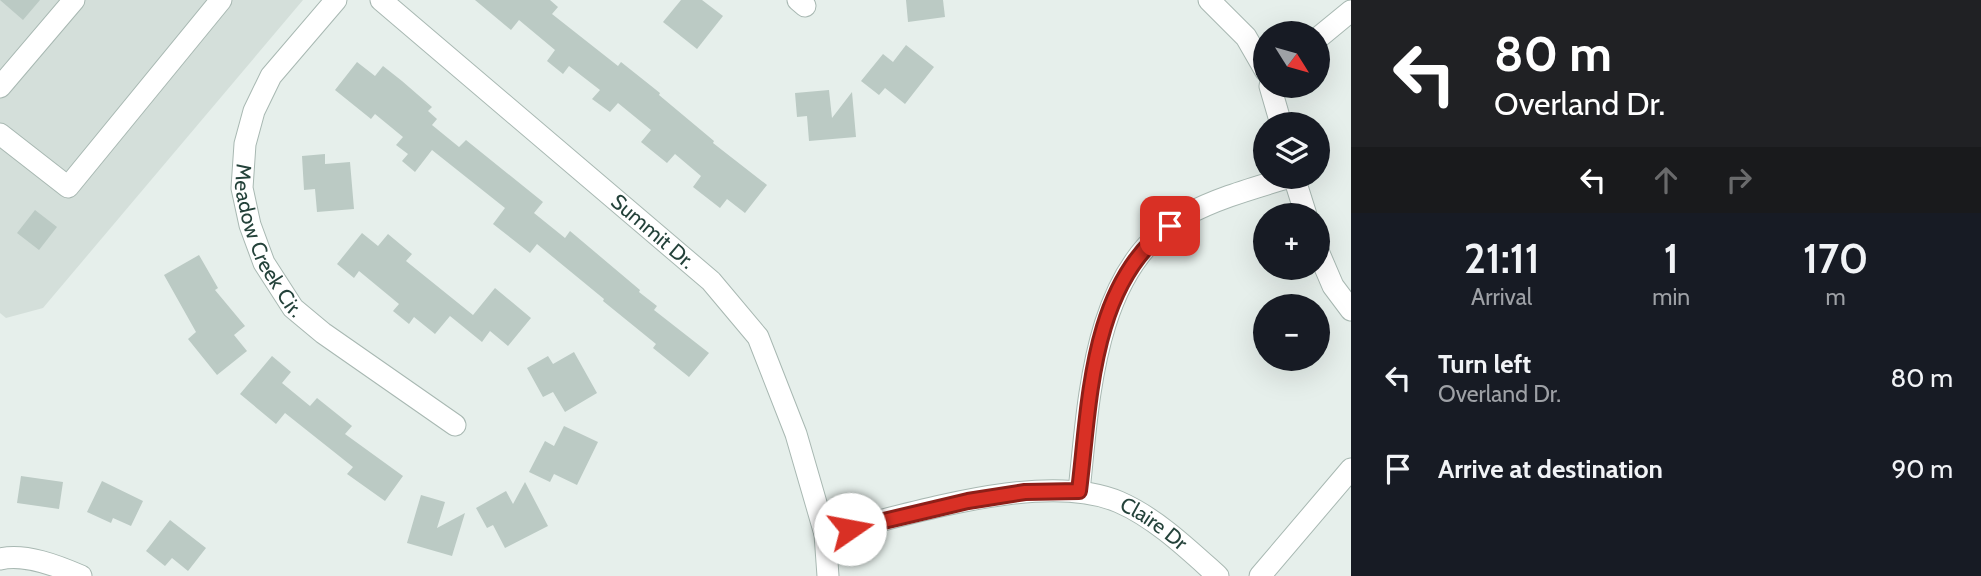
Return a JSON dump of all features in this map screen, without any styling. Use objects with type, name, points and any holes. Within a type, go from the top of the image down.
[{"type":"street","points":[[0,87],[74,0]]},
{"type":"street","points":[[0,134],[68,187],[221,0]]},
{"type":"street","name":"Meadow Creek Cir.","points":[[336,0],[271,75],[254,111],[246,144],[242,188],[250,225],[264,263],[293,308],[323,333],[454,425]]},
{"type":"street","name":"Summit Dr.","points":[[381,0],[711,281],[758,337],[796,434],[825,534],[828,576]]},
{"type":"street","points":[[1209,0],[1246,37],[1253,49]]},
{"type":"street","points":[[1330,28],[1351,11]]},
{"type":"street","points":[[1079,491],[1091,388],[1105,322],[1125,276],[1156,236],[1183,216],[1226,197],[1253,189]]},
{"type":"street","points":[[1330,280],[1351,310]]},
{"type":"street","points":[[1260,576],[1351,470]]},
{"type":"street","name":"Claire Dr","points":[[825,534],[968,501],[1025,492],[1079,491],[1119,502],[1153,522],[1218,576]]},
{"type":"street","points":[[0,559],[34,561],[81,576]]},
{"type":"shaded area","points":[[0,0],[303,0],[43,308],[6,318],[0,313]]},
{"type":"building","points":[[0,0],[40,0],[23,20]]},
{"type":"building","points":[[475,0],[550,0],[558,7],[552,14],[618,66],[621,62],[660,93],[659,95],[714,141],[713,143],[767,185],[745,213],[727,199],[720,208],[693,187],[701,176],[675,154],[667,163],[641,142],[651,130],[618,103],[610,112],[592,99],[600,90],[569,66],[563,74],[547,61],[555,50],[519,20],[511,30]]},
{"type":"building","points":[[681,0],[702,0],[723,16],[697,49],[663,22]]},
{"type":"building","points":[[906,0],[943,0],[945,17],[908,22]]},
{"type":"building","points":[[906,45],[934,67],[905,104],[885,88],[879,95],[861,81],[883,54],[893,62]]},
{"type":"building","points":[[357,62],[375,76],[383,66],[402,81],[432,107],[428,111],[437,119],[432,125],[459,147],[466,140],[543,202],[534,213],[565,238],[570,231],[640,290],[639,292],[657,306],[654,310],[709,353],[689,377],[653,348],[656,344],[537,244],[530,253],[493,224],[505,208],[432,150],[415,172],[402,161],[408,154],[396,145],[403,137],[375,114],[371,119],[335,90]]},
{"type":"building","points":[[829,90],[832,118],[852,92],[856,137],[809,141],[807,116],[797,117],[795,93]]},
{"type":"building","points":[[325,154],[325,164],[350,162],[354,209],[317,212],[315,189],[304,190],[302,156]]},
{"type":"building","points":[[35,210],[57,227],[39,250],[17,233]]},
{"type":"building","points":[[362,233],[378,246],[388,234],[412,254],[406,261],[473,315],[495,288],[531,318],[508,346],[490,331],[482,342],[450,316],[435,334],[414,317],[409,324],[393,311],[399,304],[359,271],[354,278],[337,264]]},
{"type":"building","points":[[199,255],[218,288],[215,290],[245,326],[234,335],[247,351],[217,375],[188,339],[196,332],[164,275]]},
{"type":"building","points":[[574,352],[597,393],[565,412],[553,392],[543,397],[527,368],[548,356],[553,364]]},
{"type":"building","points":[[272,356],[291,372],[282,383],[310,406],[317,398],[352,426],[345,434],[403,476],[385,501],[347,474],[353,467],[285,413],[276,424],[240,394]]},
{"type":"building","points":[[564,426],[598,442],[577,485],[554,474],[550,482],[529,472],[545,441],[554,446]]},
{"type":"building","points":[[21,476],[63,482],[59,509],[17,503]]},
{"type":"building","points":[[102,481],[143,501],[131,526],[113,518],[111,523],[87,512]]},
{"type":"building","points":[[525,482],[548,526],[505,548],[493,525],[487,528],[476,508],[506,491],[513,504]]},
{"type":"building","points":[[421,495],[445,502],[437,528],[465,513],[452,556],[407,543]]},
{"type":"building","points":[[170,520],[206,548],[188,571],[172,558],[165,566],[146,551]]},
{"type":"route","points":[[850,529],[968,501],[1025,492],[1079,491],[1091,388],[1105,322],[1125,276],[1156,236],[1170,226]]}]
